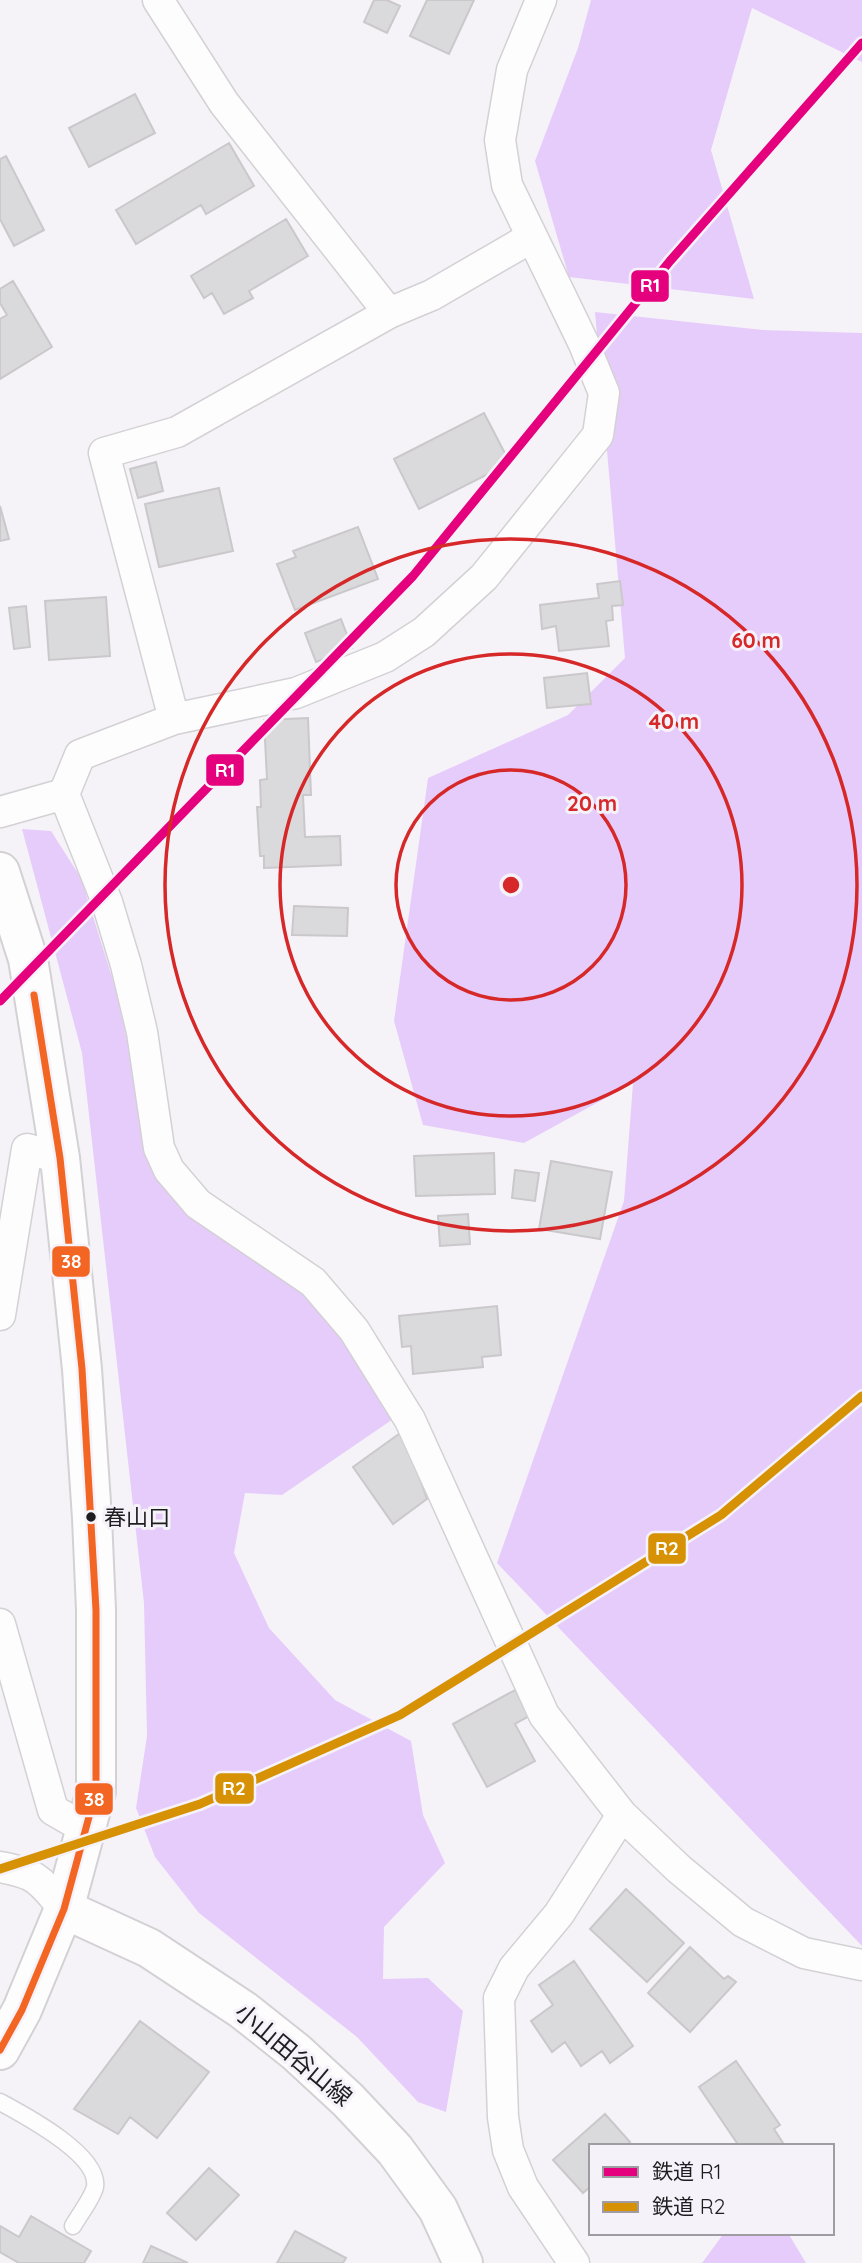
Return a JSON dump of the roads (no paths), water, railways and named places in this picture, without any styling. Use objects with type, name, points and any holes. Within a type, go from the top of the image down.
[{"type":"main road","points":[[0,872],[28,959],[29,1151],[82,1369],[96,1610],[96,1791],[64,1909],[22,2010],[0,2050]]},
{"type":"main road","name":"小山田谷山線","points":[[64,1909],[149,1948],[243,2010],[296,2052],[348,2100],[395,2150],[438,2209],[463,2263]]},
{"type":"street","points":[[158,0],[224,103],[388,313]]},
{"type":"street","points":[[541,0],[512,70],[500,140],[507,185],[584,344],[604,393],[598,435],[484,577],[424,632],[385,657],[296,693],[174,719],[80,755],[64,793],[107,902],[126,965],[142,1032],[159,1148],[169,1170],[198,1204],[313,1282],[354,1329],[410,1420],[544,1716],[622,1815],[679,1869],[743,1922],[804,1953],[862,1965]]},
{"type":"street","points":[[174,719],[104,453],[177,432],[388,313],[432,295],[532,237]]},
{"type":"street","points":[[0,811],[64,793]]},
{"type":"street","points":[[0,1315],[29,1151]]},
{"type":"street","points":[[0,1623],[53,1810],[86,1829]]},
{"type":"street","points":[[574,2263],[523,2187],[508,2150],[503,2117],[499,1998],[513,1968],[559,1914],[622,1815]]},
{"type":"street","points":[[0,1867],[28,1872],[41,1881],[64,1909]]},
{"type":"lane","points":[[0,2102],[73,2148],[92,2167],[95,2187],[73,2226]]},
{"type":"rail line","name":"R1","points":[[0,1001],[413,576],[670,261],[862,43]]},
{"type":"rail line","name":"R2","points":[[0,1869],[200,1804],[400,1715],[721,1515],[862,1396]]},
{"type":"place","name":"春山口","points":[[91,1517]]}]
